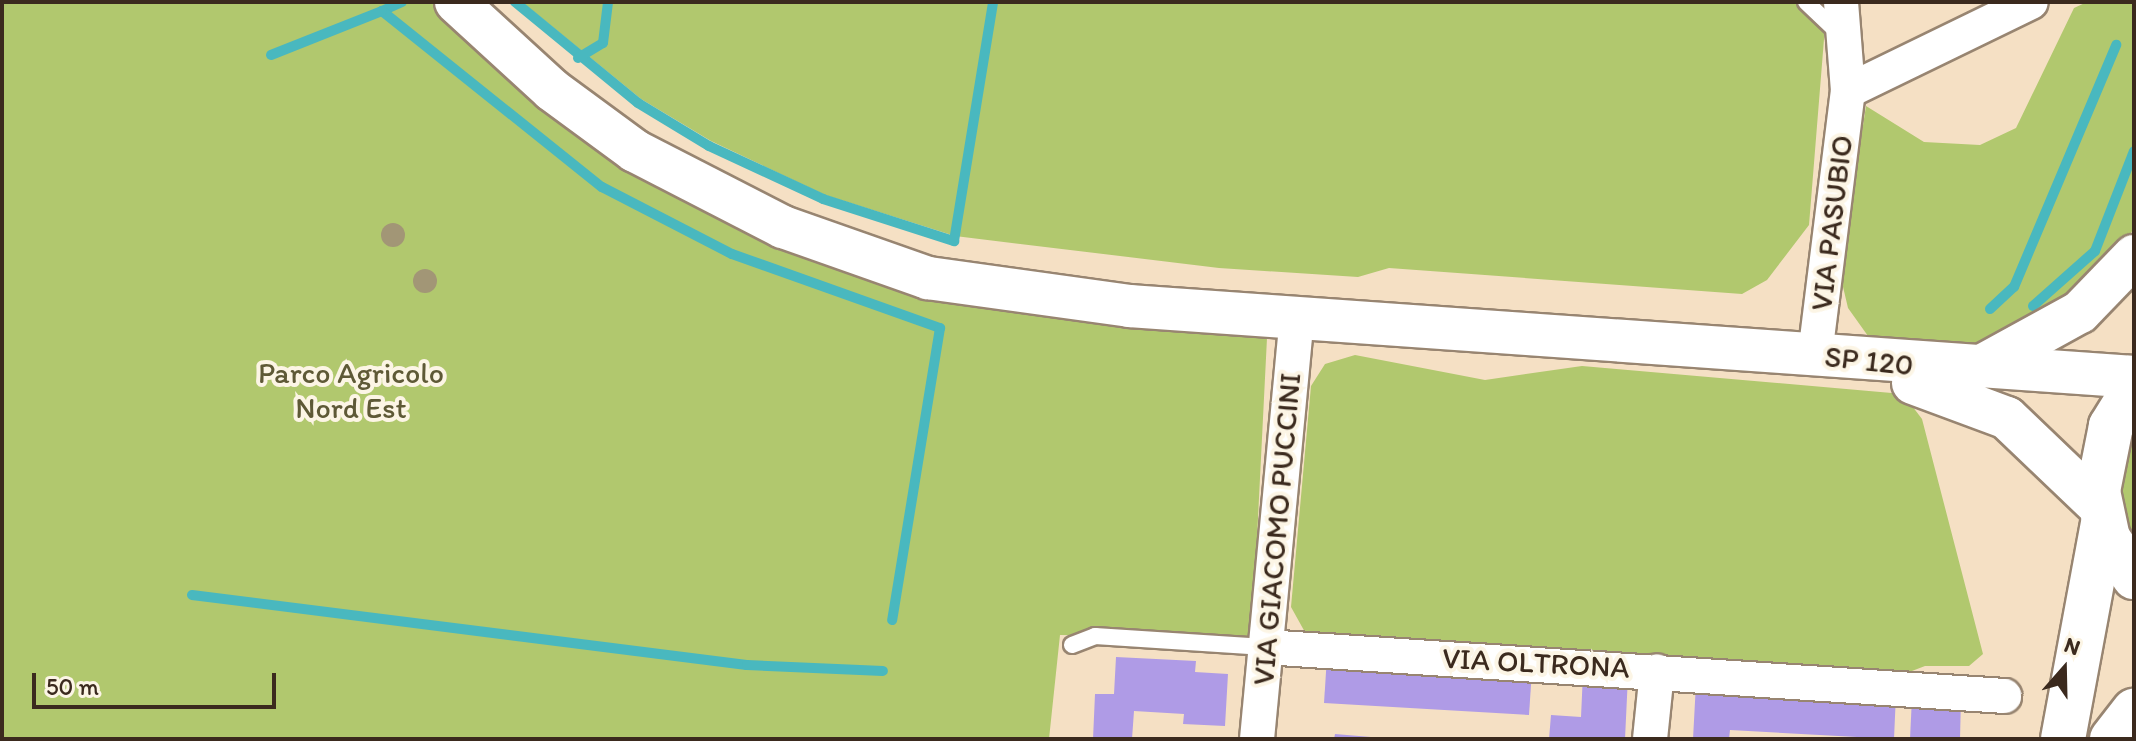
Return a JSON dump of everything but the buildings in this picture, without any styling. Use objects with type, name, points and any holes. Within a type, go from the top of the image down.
[{"type":"main road","points":[[2063,739],[2101,515],[2106,440],[2134,389]]},
{"type":"main road","points":[[2101,515],[2134,577]]},
{"type":"main road","points":[[2112,739],[2134,711]]},
{"type":"street","name":"SP 120","points":[[456,2],[614,137],[714,195],[809,238],[983,290],[1297,319],[1815,355],[1972,370],[2134,377]]},
{"type":"street","name":"VIA PASUBIO","points":[[1815,355],[1848,91],[1841,2]]},
{"type":"street","name":"VIA PASUBIO","points":[[1848,91],[2031,2]]},
{"type":"street","points":[[1972,370],[2080,312],[2134,256]]},
{"type":"street","name":"VIA GIACOMO PUCCINI","points":[[1257,739],[1297,319]]},
{"type":"street","points":[[1815,355],[1993,410],[2021,428],[2101,515]]},
{"type":"street","name":"VIA OLTRONA","points":[[1265,647],[2004,696]]},
{"type":"street","points":[[1650,739],[1657,671]]},
{"type":"lane","points":[[1806,2],[1844,37]]},
{"type":"lane","name":"VIA OLTRONA","points":[[1072,645],[1095,636],[1265,647]]},
{"type":"green space","name":"Parco Agricolo Nord Est","points":[[2,2],[439,2],[634,163],[1038,314],[1267,338],[1252,638],[1060,635],[1049,739],[2,739]]},
{"type":"green space","points":[[522,2],[1827,2],[1809,225],[1767,280],[1742,294],[1389,268],[1358,277],[1219,268],[955,236],[825,195],[711,141],[641,99]]},
{"type":"green space","points":[[2087,2],[2134,2],[2134,228],[2123,246],[2088,284],[1999,337],[1973,344],[1868,336],[1848,308],[1840,274],[1866,106],[1924,142],[1980,145],[2016,128],[2074,8]]},
{"type":"green space","points":[[1355,355],[1485,380],[1582,366],[1903,394],[1922,419],[1983,654],[1969,666],[1925,666],[1891,679],[1306,634],[1291,607],[1311,386],[1325,364]]},
{"type":"green space","points":[[2134,422],[2134,546],[2118,491]]},
{"type":"waterway","points":[[402,2],[382,11],[602,187],[732,254],[940,328],[892,620]]},
{"type":"waterway","points":[[515,2],[638,103],[709,146],[823,199],[954,241],[993,2]]},
{"type":"waterway","points":[[578,58],[603,43],[608,2]]},
{"type":"waterway","points":[[271,55],[382,11]]},
{"type":"waterway","points":[[1990,309],[2014,287],[2116,45]]},
{"type":"waterway","points":[[2033,306],[2095,251],[2134,151]]},
{"type":"waterway","points":[[192,595],[747,665],[883,671]]}]
